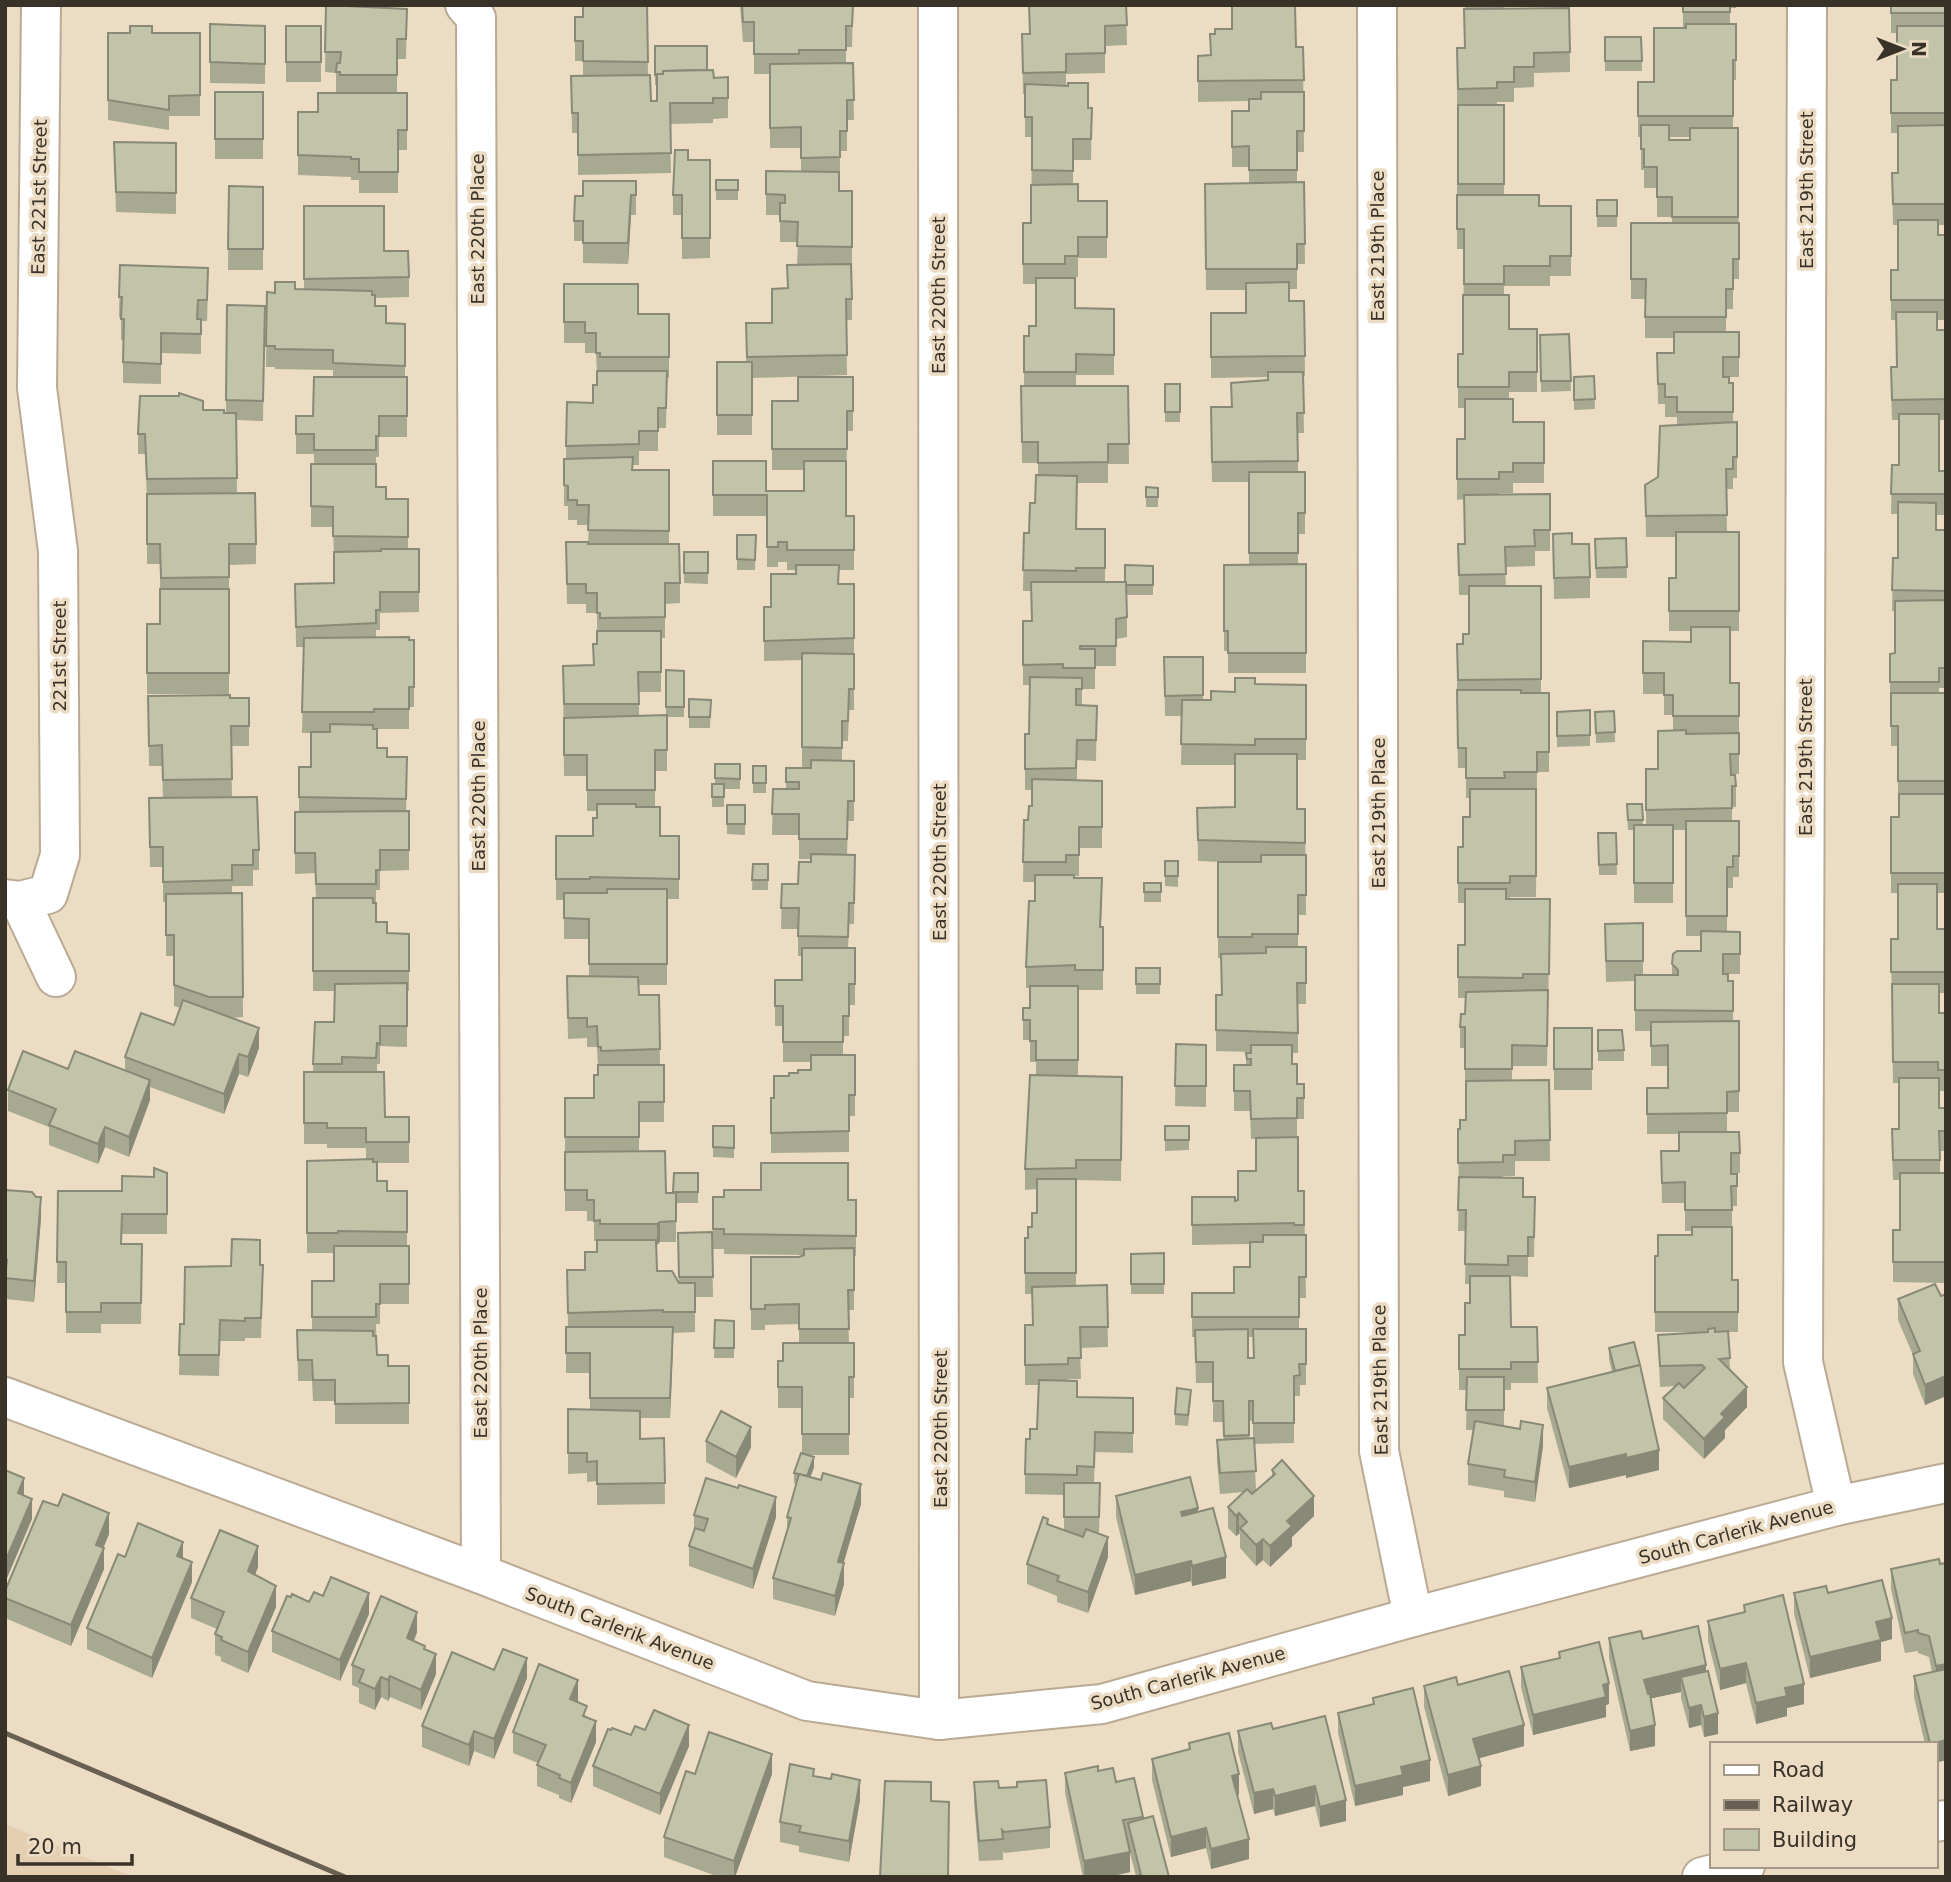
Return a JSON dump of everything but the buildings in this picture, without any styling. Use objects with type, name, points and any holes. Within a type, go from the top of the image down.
[{"type":"street","name":"East 221st Street","points":[[37,388],[41,5]]},
{"type":"street","name":"East 220th Street","points":[[938,5],[939,1720]]},
{"type":"street","name":"East 219th Place","points":[[1377,5],[1379,1451],[1413,1617]]},
{"type":"street","name":"East 219th Street","points":[[1807,5],[1803,1362],[1836,1506]]},
{"type":"street","name":"East 220th Place","points":[[471,12],[481,1574]]},
{"type":"street","name":"221st Street","points":[[13,900],[48,894],[60,855],[58,551],[37,388]]},
{"type":"street","points":[[13,900],[56,977]]},
{"type":"street","name":"South Carlerik Avenue","points":[[5,1397],[481,1574],[807,1701],[939,1720],[1102,1704],[1413,1617],[1836,1506],[1946,1483]]},
{"type":"street","points":[[1702,1877],[1737,1868]]},
{"type":"shaded area","points":[[5,1824],[133,1877],[5,1877]]},
{"type":"railway","points":[[5,1733],[345,1877]]}]
